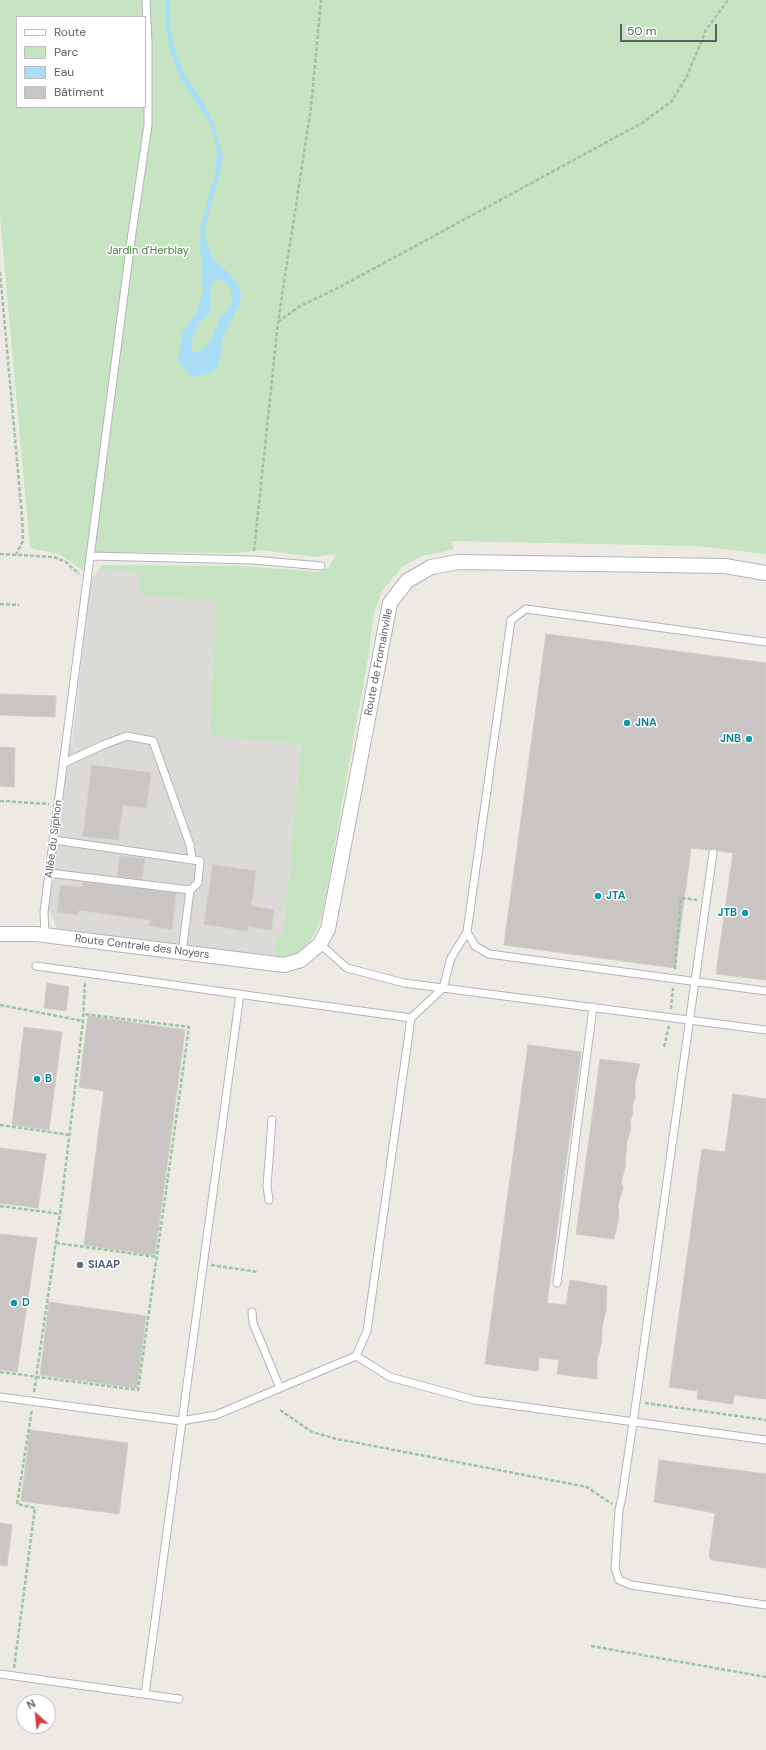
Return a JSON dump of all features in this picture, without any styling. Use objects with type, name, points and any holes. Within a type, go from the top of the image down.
[{"type":"street","name":"Route de Fromainville","points":[[284,965],[301,960],[320,944],[328,929],[390,603],[407,581],[431,567],[458,562],[725,566],[766,574]]},
{"type":"street","name":"Route Centrale des Noyers","points":[[0,934],[45,935],[284,965]]},
{"type":"lane","name":"Allée du Siphon","points":[[45,935],[44,912],[88,582],[132,233],[148,125],[148,43],[146,0]]},
{"type":"lane","points":[[91,556],[253,560],[321,566]]},
{"type":"lane","points":[[0,1397],[181,1421],[216,1415],[356,1356],[367,1331],[411,1018],[443,988],[451,958],[467,932],[511,620],[526,608],[766,642]]},
{"type":"lane","points":[[64,763],[103,744],[127,736],[153,741],[190,845],[192,860]]},
{"type":"lane","points":[[54,840],[200,861],[198,883],[190,890],[182,952]]},
{"type":"lane","points":[[713,853],[636,1402],[619,1510],[615,1568],[619,1580],[631,1585],[766,1605]]},
{"type":"lane","points":[[50,873],[190,890]]},
{"type":"lane","points":[[467,932],[475,946],[489,954],[766,991]]},
{"type":"lane","points":[[320,944],[347,968],[404,983],[766,1030]]},
{"type":"lane","points":[[36,966],[411,1018]]},
{"type":"lane","points":[[145,1694],[240,994]]},
{"type":"lane","points":[[557,1283],[593,1007]]},
{"type":"lane","points":[[269,1200],[267,1186],[272,1120]]},
{"type":"lane","points":[[252,1312],[252,1323],[280,1388]]},
{"type":"lane","points":[[356,1356],[390,1377],[474,1400],[766,1440]]},
{"type":"lane","points":[[0,1674],[179,1699]]},
{"type":"path","points":[[253,560],[258,525],[278,322],[311,107],[321,0]]},
{"type":"path","points":[[278,322],[300,306],[338,288],[642,123],[666,106],[672,101],[687,76],[706,30],[728,0]]},
{"type":"path","points":[[0,272],[22,522],[23,541],[16,554]]},
{"type":"path","points":[[0,554],[60,558],[88,582]]},
{"type":"path","points":[[0,604],[19,605]]},
{"type":"path","points":[[0,801],[52,804]]},
{"type":"path","points":[[675,970],[681,898],[707,901]]},
{"type":"path","points":[[12,1676],[35,1508],[18,1504],[33,1401],[35,1377],[56,1243],[70,1135],[83,1014],[85,973]]},
{"type":"path","points":[[0,1005],[82,1021]]},
{"type":"path","points":[[0,1372],[138,1390],[189,1027],[83,1014]]},
{"type":"path","points":[[0,1125],[70,1135]]},
{"type":"path","points":[[0,1206],[60,1214]]},
{"type":"path","points":[[56,1243],[157,1257]]},
{"type":"path","points":[[203,1263],[258,1272]]},
{"type":"path","points":[[636,1402],[766,1420]]},
{"type":"path","points":[[280,1410],[312,1432],[337,1439],[587,1487],[602,1496],[619,1510]]},
{"type":"path","points":[[591,1646],[766,1677]]},
{"type":"shaded area","points":[[99,570],[140,572],[140,596],[217,601],[209,736],[301,744],[283,935],[277,935],[274,957],[57,931],[51,913],[40,911],[62,741],[72,743],[90,586],[93,577]]},
{"type":"green space","name":"Jardin d'Herblay","points":[[0,0],[766,0],[766,554],[697,546],[451,541],[454,549],[419,557],[402,567],[382,591],[374,613],[368,658],[322,916],[314,935],[302,951],[288,956],[274,957],[277,935],[283,935],[301,744],[209,736],[217,601],[140,596],[140,572],[99,570],[102,565],[242,566],[318,572],[328,568],[336,554],[314,557],[262,550],[236,553],[87,552],[84,571],[59,554],[30,548],[0,217]]},
{"type":"water","points":[[165,0],[169,0],[170,23],[174,46],[184,74],[207,109],[215,127],[223,157],[206,223],[206,241],[213,258],[231,275],[239,287],[241,294],[240,303],[223,336],[219,363],[214,371],[193,377],[184,370],[178,360],[183,332],[196,313],[203,293],[200,240],[201,224],[215,175],[217,153],[214,135],[208,120],[182,81],[171,53],[165,22]],"holes":[[[219,279],[225,281],[231,289],[232,300],[229,309],[221,316],[212,338],[205,348],[194,354],[191,350],[192,338],[200,322],[208,315],[211,307],[210,292],[213,282]]]},
{"type":"building","points":[[546,634],[766,663],[766,980],[716,974],[733,853],[718,851],[714,848],[709,850],[691,848],[675,968],[504,945]]},
{"type":"building","points":[[0,694],[56,696],[55,717],[0,715]]},
{"type":"building","points":[[0,747],[15,748],[14,787],[0,786]]},
{"type":"building","points":[[92,765],[151,773],[146,808],[123,805],[118,840],[83,836]]},
{"type":"building","points":[[120,856],[145,859],[142,879],[117,876]]},
{"type":"building","points":[[213,865],[256,871],[251,906],[274,910],[271,930],[248,926],[247,931],[204,924]]},
{"type":"building","points":[[83,882],[176,893],[172,929],[149,926],[151,920],[79,910],[78,915],[57,912],[61,885],[82,888]]},
{"type":"building","points":[[47,983],[69,987],[66,1011],[44,1008]]},
{"type":"building","points":[[88,1016],[185,1030],[155,1255],[84,1245],[104,1091],[79,1087]]},
{"type":"building","name":"B","points":[[24,1027],[62,1032],[49,1130],[12,1125]]},
{"type":"building","points":[[528,1045],[581,1052],[547,1303],[566,1305],[570,1280],[607,1286],[606,1311],[602,1326],[602,1341],[597,1360],[597,1379],[557,1374],[559,1360],[539,1357],[538,1371],[485,1364]]},
{"type":"building","points":[[600,1059],[640,1064],[635,1083],[635,1098],[632,1106],[633,1114],[630,1121],[631,1129],[627,1141],[625,1168],[621,1183],[623,1188],[618,1205],[619,1216],[614,1239],[576,1234]]},
{"type":"building","points":[[733,1094],[766,1099],[766,1399],[734,1395],[733,1404],[697,1399],[698,1391],[669,1387],[702,1149],[725,1152]]},
{"type":"building","points":[[0,1148],[46,1154],[38,1208],[0,1203]]},
{"type":"building","name":"D","points":[[0,1234],[37,1238],[17,1372],[0,1369]]},
{"type":"building","points":[[49,1302],[146,1316],[137,1388],[40,1375]]},
{"type":"building","points":[[30,1430],[128,1443],[119,1514],[21,1501]]},
{"type":"building","points":[[659,1460],[766,1474],[766,1568],[711,1560],[709,1556],[715,1513],[654,1502]]},
{"type":"building","points":[[0,1523],[12,1525],[7,1566],[0,1565]]},
{"type":"place","name":"JNA","points":[[627,723]]},
{"type":"place","name":"JNB","points":[[749,739]]},
{"type":"place","name":"JTA","points":[[598,896]]},
{"type":"place","name":"JTB","points":[[745,913]]},
{"type":"place","name":"B","points":[[37,1079]]},
{"type":"place","name":"SIAAP","points":[[80,1265]]},
{"type":"place","name":"D","points":[[14,1303]]}]
